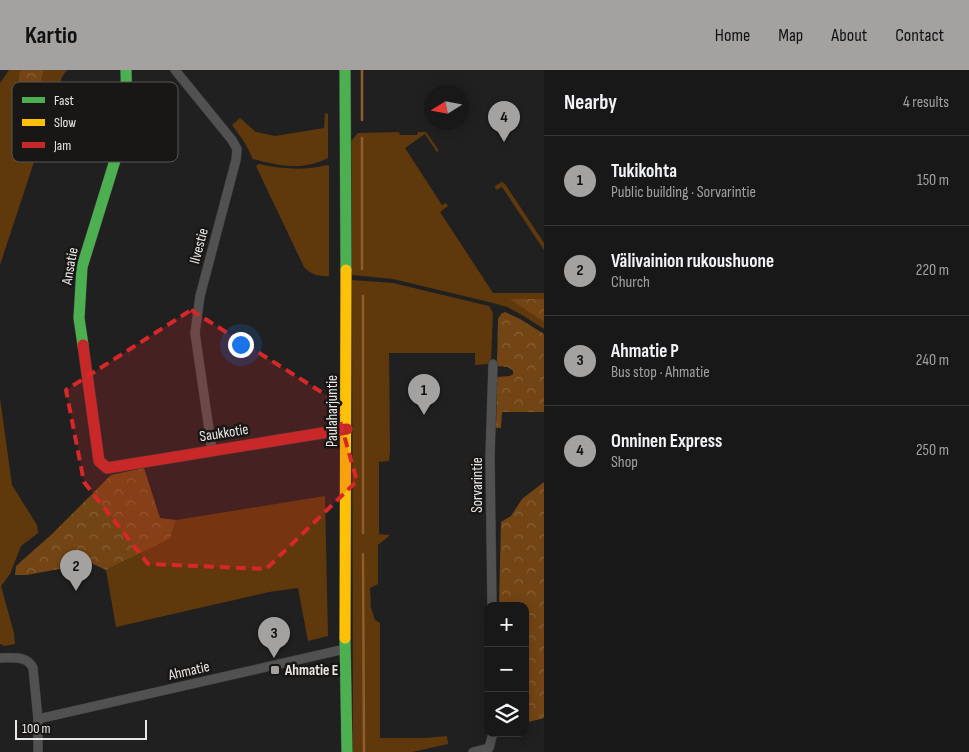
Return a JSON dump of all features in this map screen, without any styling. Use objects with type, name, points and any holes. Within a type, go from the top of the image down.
[{"type":"street","name":"Ilvestie","points":[[175,70],[228,133],[237,150],[200,296],[195,333],[212,450]]},
{"type":"street","name":"Paulaharjuntie","points":[[345,70],[347,752]]},
{"type":"street","name":"Ansatie","points":[[107,468],[99,461],[79,310],[82,267],[114,162]]},
{"type":"street","name":"Sorvarintie","points":[[492,602],[490,456],[493,364]]},
{"type":"street","name":"Saukkotie","points":[[107,468],[347,429]]},
{"type":"street","name":"Ahmatie","points":[[38,719],[346,648]]},
{"type":"street","points":[[0,658],[24,659],[30,662],[33,668],[38,719],[38,752]]},
{"type":"street","points":[[473,752],[489,748],[492,737]]},
{"type":"highlighted area","points":[[191,310],[334,400],[357,481],[266,569],[148,564],[84,482],[66,390]]},
{"type":"shaded area","points":[[9,70],[21,70],[19,82],[12,82],[12,162],[34,162],[0,265],[0,83]]},
{"type":"shaded area","points":[[44,70],[67,70],[60,82],[41,82]]},
{"type":"shaded area","points":[[325,113],[328,114],[328,158],[309,165],[272,164],[253,159],[245,143],[232,125],[240,118],[256,132],[275,136],[324,128]]},
{"type":"shaded area","points":[[399,132],[400,135],[417,135],[418,132],[426,132],[439,151],[437,152],[425,134],[405,148],[442,205],[446,203],[448,206],[440,212],[493,293],[544,293],[544,329],[507,307],[393,279],[352,275],[351,141],[358,133]]},
{"type":"shaded area","points":[[259,164],[293,169],[329,166],[329,276],[309,272],[304,267],[256,166]]},
{"type":"shaded area","points":[[502,182],[544,243],[544,250],[502,187],[496,190],[495,186]]},
{"type":"shaded area","points":[[352,280],[393,283],[489,306],[493,313],[491,360],[488,364],[475,365],[475,353],[389,353],[390,451],[389,461],[379,462],[379,534],[389,536],[378,545],[378,584],[370,588],[371,608],[375,620],[380,623],[380,738],[447,736],[448,744],[412,752],[353,752]]},
{"type":"shaded area","points":[[0,398],[12,485],[37,525],[38,533],[21,546],[10,574],[1,586],[14,633],[15,644],[5,646],[0,644]]},
{"type":"shaded area","points":[[325,496],[328,636],[308,641],[298,588],[269,592],[116,627],[106,570],[170,539],[176,520]]},
{"type":"green space","points":[[21,70],[44,70],[41,82],[19,82]]},
{"type":"green space","points":[[510,299],[544,299],[544,322]]},
{"type":"green space","points":[[505,312],[544,334],[544,412],[502,412],[501,428],[496,428],[497,377],[513,374],[513,371],[508,367],[497,366],[498,319]]},
{"type":"green space","points":[[144,468],[160,518],[176,520],[170,539],[106,570],[91,563],[27,575],[15,575],[16,566],[51,535],[111,475]]},
{"type":"green space","points":[[544,482],[544,718],[529,722],[529,602],[499,602],[501,522],[511,516],[522,499]]},
{"type":"waterway","points":[[362,70],[362,120]]},
{"type":"waterway","points":[[362,138],[362,269]]},
{"type":"waterway","points":[[363,296],[363,533]]},
{"type":"waterway","points":[[363,554],[364,752]]},
{"type":"traffic: fast","points":[[126,70],[126,82]]},
{"type":"traffic: fast","points":[[345,70],[346,270]]},
{"type":"traffic: fast","points":[[83,345],[79,318],[82,267],[114,162]]},
{"type":"traffic: fast","points":[[345,638],[347,752]]},
{"type":"traffic: slow","points":[[345,638],[346,270]]},
{"type":"traffic: jam","points":[[83,345],[99,461],[107,468],[347,429]]},
{"type":"place","name":"Onninen Express","points":[[504,142]]},
{"type":"place","name":"Tukikohta","points":[[424,415]]},
{"type":"place","name":"Välivainion rukoushuone","points":[[76,591]]},
{"type":"place","name":"Ahmatie P","points":[[274,658]]},
{"type":"place","name":"Ahmatie E","points":[[275,670]]}]
